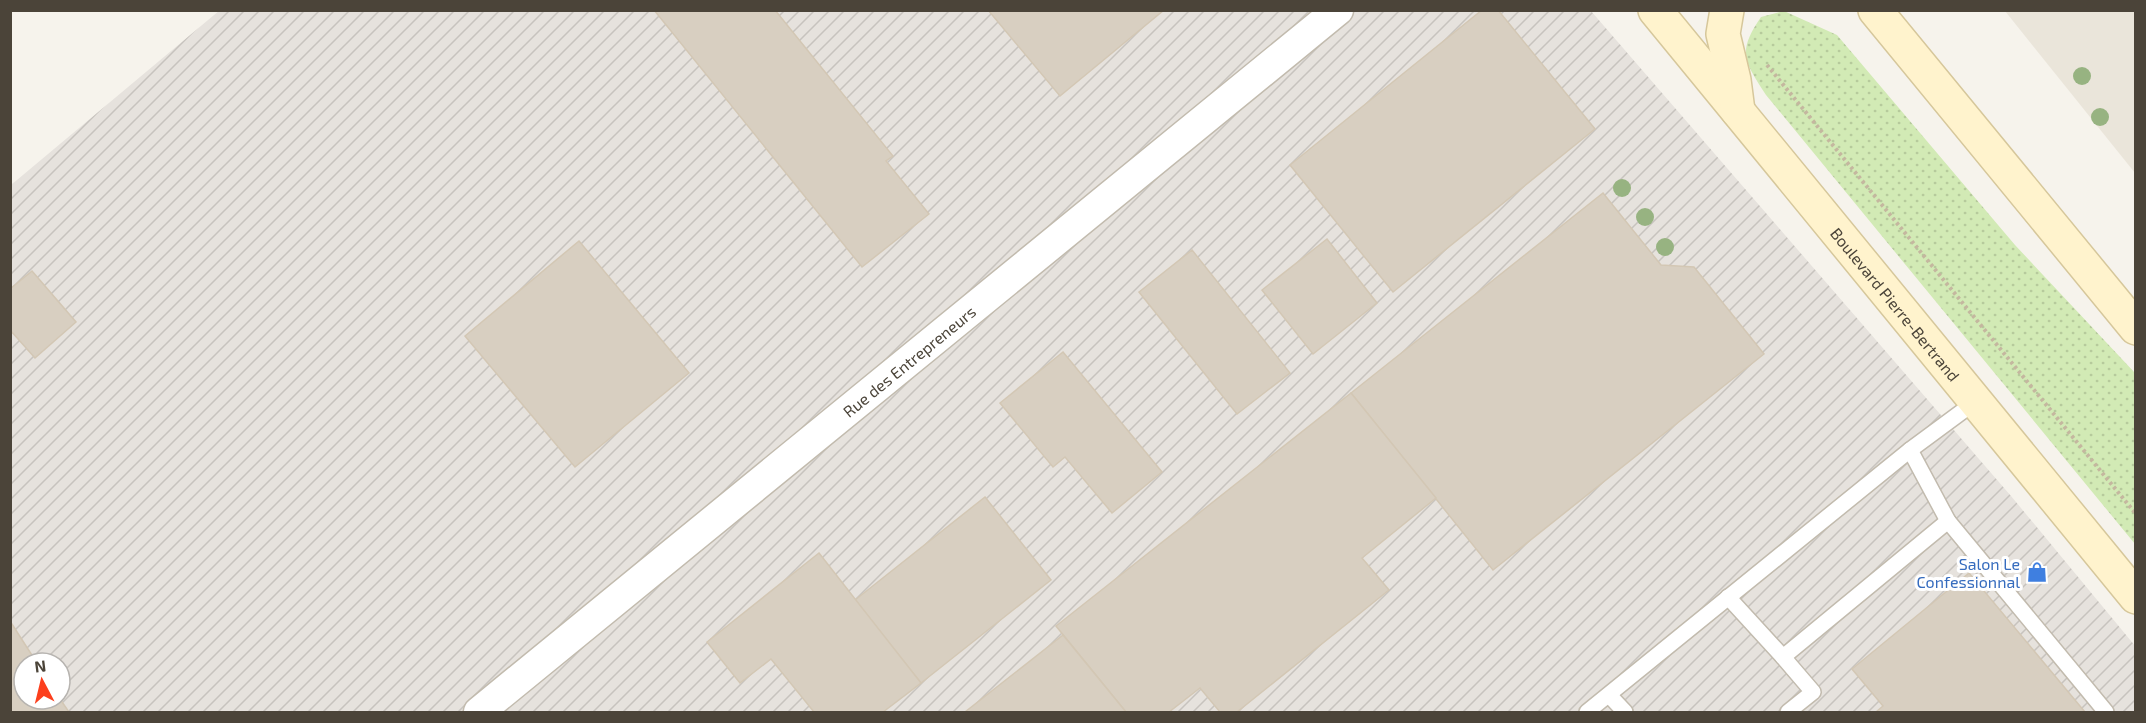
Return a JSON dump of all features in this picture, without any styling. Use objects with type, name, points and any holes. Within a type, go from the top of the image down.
[{"type":"main road","name":"Boulevard Pierre-Bertrand","points":[[1655,10],[2136,597]]},
{"type":"main road","points":[[1727,10],[1723,34],[1734,80],[1738,114]]},
{"type":"main road","points":[[1875,10],[2136,328]]},
{"type":"street","name":"Rue des Entrepreneurs","points":[[479,712],[1338,10]]},
{"type":"lane","points":[[1587,712],[1910,450],[1975,402]]},
{"type":"lane","points":[[1910,450],[1948,520],[2106,712]]},
{"type":"lane","points":[[1783,657],[1948,520]]},
{"type":"lane","points":[[1728,597],[1813,692],[1788,712]]},
{"type":"lane","points":[[1609,694],[1624,712]]},
{"type":"path","points":[[1761,56],[2136,514]]},
{"type":"shaded area","points":[[220,10],[1591,11],[2011,496],[2136,647],[2135,712],[11,712],[11,185]]},
{"type":"shaded area","points":[[2005,11],[2135,11],[2135,173]]},
{"type":"green space","points":[[1784,11],[1837,35],[2015,245],[2135,373],[2135,544],[1766,95],[1748,65],[1746,48],[1753,29],[1761,17]]},
{"type":"building","points":[[654,10],[775,10],[893,156],[886,161],[929,214],[862,267]]},
{"type":"building","points":[[988,10],[1164,10],[1060,96]]},
{"type":"building","points":[[1482,10],[1498,10],[1595,129],[1393,292],[1290,165]]},
{"type":"building","points":[[1603,193],[1661,265],[1694,267],[1764,354],[1493,570],[1351,393]]},
{"type":"building","points":[[1327,239],[1377,303],[1313,354],[1262,290]]},
{"type":"building","points":[[579,241],[689,373],[575,467],[465,336]]},
{"type":"building","points":[[1192,250],[1290,373],[1237,414],[1139,292]]},
{"type":"building","points":[[32,271],[76,322],[35,358],[10,330],[10,289]]},
{"type":"building","points":[[1063,352],[1162,472],[1112,513],[1065,457],[1053,467],[1000,403]]},
{"type":"building","points":[[1351,393],[1436,498],[1362,558],[1389,590],[1237,712],[1220,712],[1200,688],[1169,712],[1126,712],[1056,626]]},
{"type":"building","points":[[985,497],[1051,580],[921,683],[855,600]]},
{"type":"building","points":[[819,553],[921,683],[883,712],[814,712],[771,659],[740,683],[707,642]]},
{"type":"building","points":[[1969,573],[2085,712],[1876,712],[1883,706],[1852,669]]},
{"type":"building","points":[[10,621],[29,651],[12,651],[12,711],[69,712],[10,712]]},
{"type":"building","points":[[1063,635],[1126,712],[965,712]]},
{"type":"place","name":"Salon Le Confessionnal","points":[[2037,572]]}]
